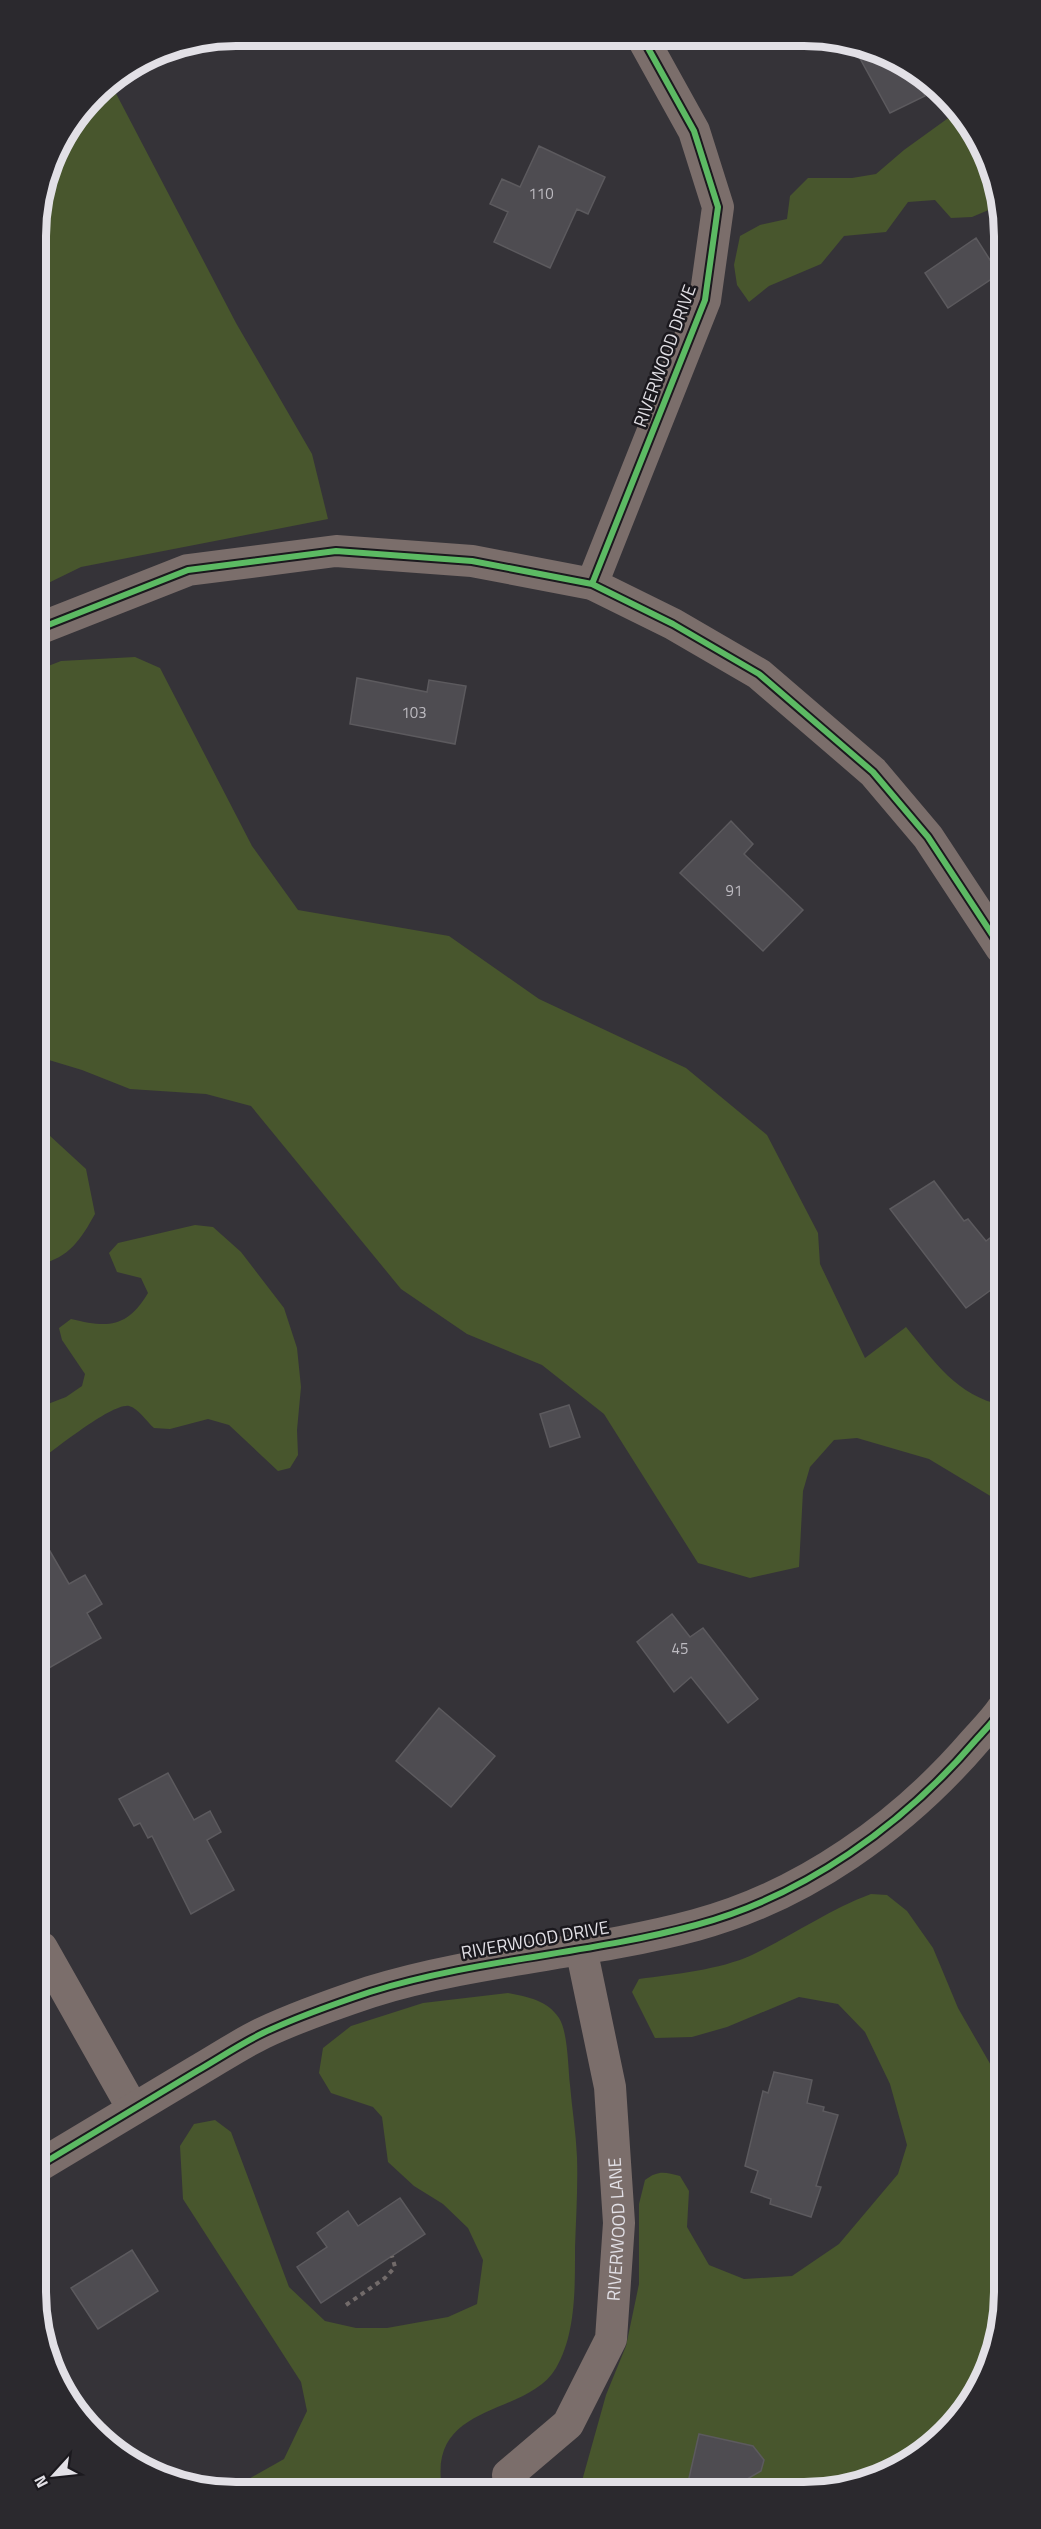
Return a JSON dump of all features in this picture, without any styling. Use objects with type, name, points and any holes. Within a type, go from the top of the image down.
[{"type":"street","name":"RIVERWOOD DRIVE","points":[[592,584],[705,300],[718,207],[694,131],[647,47]]},
{"type":"street","points":[[47,626],[188,570],[336,551],[472,561],[592,584],[673,624],[759,674],[873,772],[928,837],[994,939]]},
{"type":"street","name":"RIVERWOOD DRIVE","points":[[46,2162],[261,2034],[306,2015],[371,1992],[450,1971],[696,1925],[750,1907],[794,1887],[852,1851],[917,1801],[945,1776],[994,1719]]},
{"type":"street","name":"RIVERWOOD LANE","points":[[508,2475],[568,2424],[611,2339],[619,2223],[610,2087],[581,1948]]},
{"type":"street","points":[[46,1955],[133,2109]]},
{"type":"path","points":[[346,2305],[385,2278],[395,2267],[392,2256]]},
{"type":"green space","points":[[115,91],[236,323],[312,454],[328,519],[81,567],[47,584],[47,224],[53,187],[66,152],[86,121]]},
{"type":"green space","points":[[951,116],[975,152],[988,187],[992,208],[972,217],[951,218],[935,200],[908,202],[886,232],[844,236],[821,264],[769,286],[749,302],[737,285],[734,265],[740,236],[760,225],[787,219],[790,196],[808,178],[852,178],[876,174],[904,150]]},
{"type":"green space","points":[[135,657],[160,668],[252,846],[298,910],[449,936],[539,999],[686,1068],[767,1135],[818,1233],[820,1264],[865,1358],[906,1327],[937,1364],[959,1385],[972,1394],[994,1402],[994,1498],[929,1459],[857,1438],[834,1440],[810,1467],[803,1491],[799,1567],[750,1578],[698,1563],[604,1414],[542,1365],[467,1334],[401,1289],[251,1106],[206,1094],[130,1089],[47,1059],[47,667],[61,661]]},
{"type":"green space","points":[[47,1135],[86,1169],[95,1214],[85,1232],[73,1246],[46,1262]]},
{"type":"green space","points":[[195,1225],[213,1227],[241,1252],[284,1308],[297,1348],[301,1387],[297,1430],[298,1455],[290,1468],[278,1471],[229,1425],[208,1419],[170,1429],[154,1428],[139,1412],[129,1406],[121,1407],[98,1419],[46,1455],[46,1405],[66,1397],[82,1386],[85,1374],[62,1340],[59,1328],[71,1319],[106,1324],[124,1319],[140,1305],[148,1293],[141,1278],[117,1272],[109,1253],[118,1243]]},
{"type":"green space","points":[[871,1894],[887,1895],[907,1911],[933,1948],[958,2008],[994,2071],[994,2305],[988,2342],[980,2365],[969,2388],[955,2408],[930,2435],[910,2451],[889,2463],[854,2476],[830,2481],[805,2482],[582,2482],[606,2395],[626,2346],[639,2284],[639,2204],[645,2180],[662,2173],[680,2176],[689,2191],[687,2227],[709,2265],[744,2279],[792,2276],[839,2244],[898,2174],[907,2145],[890,2084],[865,2032],[838,2004],[799,1997],[727,2027],[692,2037],[655,2038],[632,1992],[639,1979],[711,1968],[752,1955]]},
{"type":"green space","points":[[508,1993],[543,2003],[554,2012],[562,2024],[567,2050],[577,2157],[573,2310],[563,2355],[556,2368],[542,2384],[464,2425],[450,2439],[441,2460],[442,2482],[243,2482],[284,2459],[307,2411],[301,2382],[183,2199],[180,2146],[194,2124],[215,2120],[231,2132],[289,2287],[325,2321],[356,2328],[387,2328],[448,2317],[477,2304],[483,2260],[468,2228],[443,2204],[414,2186],[388,2162],[382,2117],[373,2107],[331,2093],[319,2073],[323,2048],[351,2026],[423,2003]]},
{"type":"building","points":[[858,55],[889,66],[910,78],[919,85],[925,96],[890,113]]},
{"type":"building","points":[[539,146],[605,177],[588,214],[577,209],[550,268],[494,242],[508,212],[490,204],[502,179],[520,187]]},
{"type":"building","points":[[976,238],[994,266],[994,277],[948,308],[925,273]]},
{"type":"building","points":[[357,678],[427,692],[429,680],[466,686],[455,744],[350,724]]},
{"type":"building","points":[[731,821],[753,844],[744,854],[803,910],[763,951],[680,873]]},
{"type":"building","points":[[934,1181],[964,1221],[968,1219],[986,1241],[990,1238],[994,1243],[994,1288],[966,1308],[890,1209]]},
{"type":"building","points":[[569,1405],[580,1437],[550,1447],[540,1414]]},
{"type":"building","points":[[46,1545],[69,1584],[85,1575],[102,1604],[87,1613],[101,1638],[49,1668],[46,1663]]},
{"type":"building","points":[[672,1614],[690,1637],[703,1628],[758,1699],[728,1723],[691,1677],[674,1692],[637,1642]]},
{"type":"building","points":[[439,1708],[495,1756],[451,1807],[396,1761]]},
{"type":"building","points":[[168,1773],[194,1820],[210,1811],[221,1832],[207,1840],[234,1890],[191,1914],[152,1836],[148,1838],[140,1823],[134,1826],[119,1799]]},
{"type":"building","points":[[774,2072],[812,2080],[807,2103],[824,2107],[823,2111],[838,2115],[816,2186],[821,2187],[811,2217],[770,2204],[771,2199],[751,2192],[758,2171],[745,2166],[763,2091],[768,2093]]},
{"type":"building","points":[[400,2198],[425,2234],[321,2303],[297,2267],[327,2247],[317,2233],[348,2211],[358,2226]]},
{"type":"building","points":[[132,2250],[158,2291],[98,2329],[71,2288]]},
{"type":"building","points":[[699,2434],[753,2446],[764,2460],[761,2471],[747,2479],[746,2482],[688,2482]]},
{"type":"cycle path","points":[[592,584],[705,300],[718,207],[694,131],[647,47]]},
{"type":"cycle path","points":[[47,626],[188,570],[336,551],[472,561],[592,584],[673,624],[759,674],[873,772],[928,837],[994,937]]},
{"type":"cycle path","points":[[46,2162],[246,2042],[276,2027],[329,2006],[370,1992],[451,1972],[656,1935],[736,1912],[775,1896],[849,1854],[884,1828],[947,1772],[994,1719]]}]
